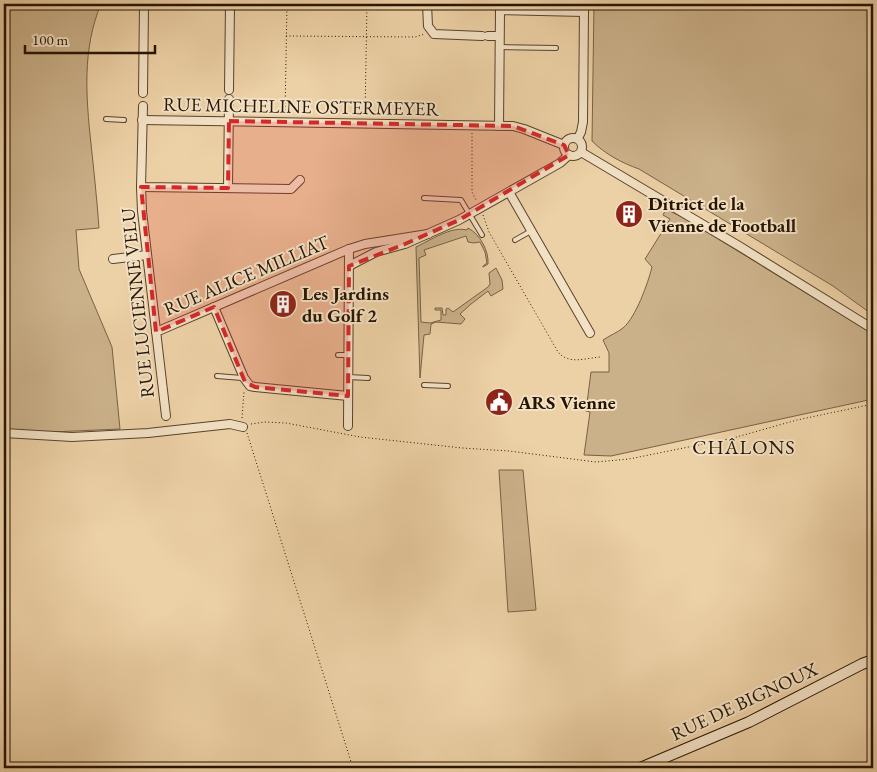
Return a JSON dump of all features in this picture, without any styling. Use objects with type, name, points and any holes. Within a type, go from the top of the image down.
[{"type":"street","points":[[143,93],[144,4]]},
{"type":"street","points":[[229,90],[230,4]]},
{"type":"street","points":[[427,4],[427,20],[430,32],[438,35],[499,36]]},
{"type":"street","points":[[499,126],[500,10],[584,10],[583,122],[578,138]]},
{"type":"street","points":[[228,188],[229,99]]},
{"type":"street","points":[[139,120],[142,106]]},
{"type":"street","name":"RUE MICHELINE OSTERMEYER","points":[[141,187],[139,120],[499,126],[524,129],[564,145]]},
{"type":"street","points":[[578,138],[569,138],[564,145],[565,151],[569,155],[574,156],[581,152]]},
{"type":"street","points":[[578,138],[582,143],[581,152]]},
{"type":"street","points":[[581,152],[740,246],[873,329]]},
{"type":"street","points":[[349,266],[376,252],[406,244],[470,214],[560,163],[569,155]]},
{"type":"street","points":[[141,187],[291,189],[300,180]]},
{"type":"street","name":"RUE LUCIENNE VELU","points":[[141,187],[142,211],[166,416]]},
{"type":"street","points":[[509,192],[590,334]]},
{"type":"street","points":[[348,426],[349,249],[364,244],[428,234]]},
{"type":"street","name":"RUE ALICE MILLIAT","points":[[156,332],[349,249]]},
{"type":"street","points":[[113,259],[147,255]]},
{"type":"street","points":[[214,307],[244,380],[255,388],[348,396]]},
{"type":"street","points":[[4,433],[72,437],[148,433],[230,424],[243,427]]},
{"type":"street","name":"RUE DE BIGNOUX","points":[[862,664],[873,654]]},
{"type":"street","name":"RUE DE BIGNOUX","points":[[640,768],[749,722],[873,660]]},
{"type":"lane","points":[[499,46],[556,48]]},
{"type":"lane","points":[[106,120],[124,120]]},
{"type":"lane","points":[[424,198],[458,198],[463,202],[482,236]]},
{"type":"lane","points":[[515,240],[531,231]]},
{"type":"lane","points":[[338,355],[348,355]]},
{"type":"lane","points":[[217,376],[244,380]]},
{"type":"lane","points":[[348,377],[368,378]]},
{"type":"lane","points":[[424,384],[448,386]]},
{"type":"path","points":[[285,122],[287,4]]},
{"type":"path","points":[[365,123],[367,4]]},
{"type":"path","points":[[286,36],[415,37],[430,32]]},
{"type":"path","points":[[472,125],[472,192],[489,232],[558,352],[567,359],[573,360],[600,357]]},
{"type":"path","points":[[244,380],[243,427],[250,438],[353,768]]},
{"type":"path","points":[[243,427],[254,423],[286,423],[360,437],[509,451],[596,462],[629,458],[733,438],[797,420],[873,404]]},
{"type":"path","points":[[873,472],[870,526],[873,552]]},
{"type":"highlighted area","points":[[229,121],[513,126],[564,145],[569,155],[459,220],[349,266],[348,396],[255,387],[245,382],[214,307],[156,332],[141,187],[228,188]]},
{"type":"shaded area","points":[[4,4],[101,4],[91,38],[87,73],[88,109],[99,228],[76,230],[79,269],[112,347],[120,429],[52,432],[4,430]]},
{"type":"shaded area","points":[[594,4],[873,4],[873,315],[833,286],[639,169],[614,158],[592,141]]},
{"type":"shaded area","points":[[666,209],[684,218],[873,334],[873,399],[611,456],[584,455],[590,412],[586,411],[591,372],[609,372],[609,353],[603,340],[623,328],[637,308],[652,267],[645,259],[670,219],[663,215]]},
{"type":"shaded area","points":[[468,228],[483,243],[488,264],[483,267],[487,263],[485,252],[480,242],[468,242],[466,236],[424,250],[426,255],[419,258],[421,322],[430,323],[441,320],[441,310],[435,310],[435,308],[442,308],[443,315],[446,315],[446,309],[448,308],[453,312],[488,287],[490,284],[489,273],[496,268],[502,280],[503,289],[491,296],[488,291],[471,304],[460,314],[465,319],[461,324],[436,322],[431,324],[430,334],[424,335],[420,378],[416,247],[448,232],[461,229],[467,230]]},
{"type":"shaded area","points":[[499,470],[523,470],[536,610],[508,612]]},
{"type":"place","name":"Ditrict de la Vienne de Football","points":[[629,214]]},
{"type":"place","name":"Les Jardins du Golf 2","points":[[283,304]]},
{"type":"place","name":"ARS Vienne","points":[[499,402]]},
{"type":"district","name":"CHÂLONS","points":[[744,447]]}]
